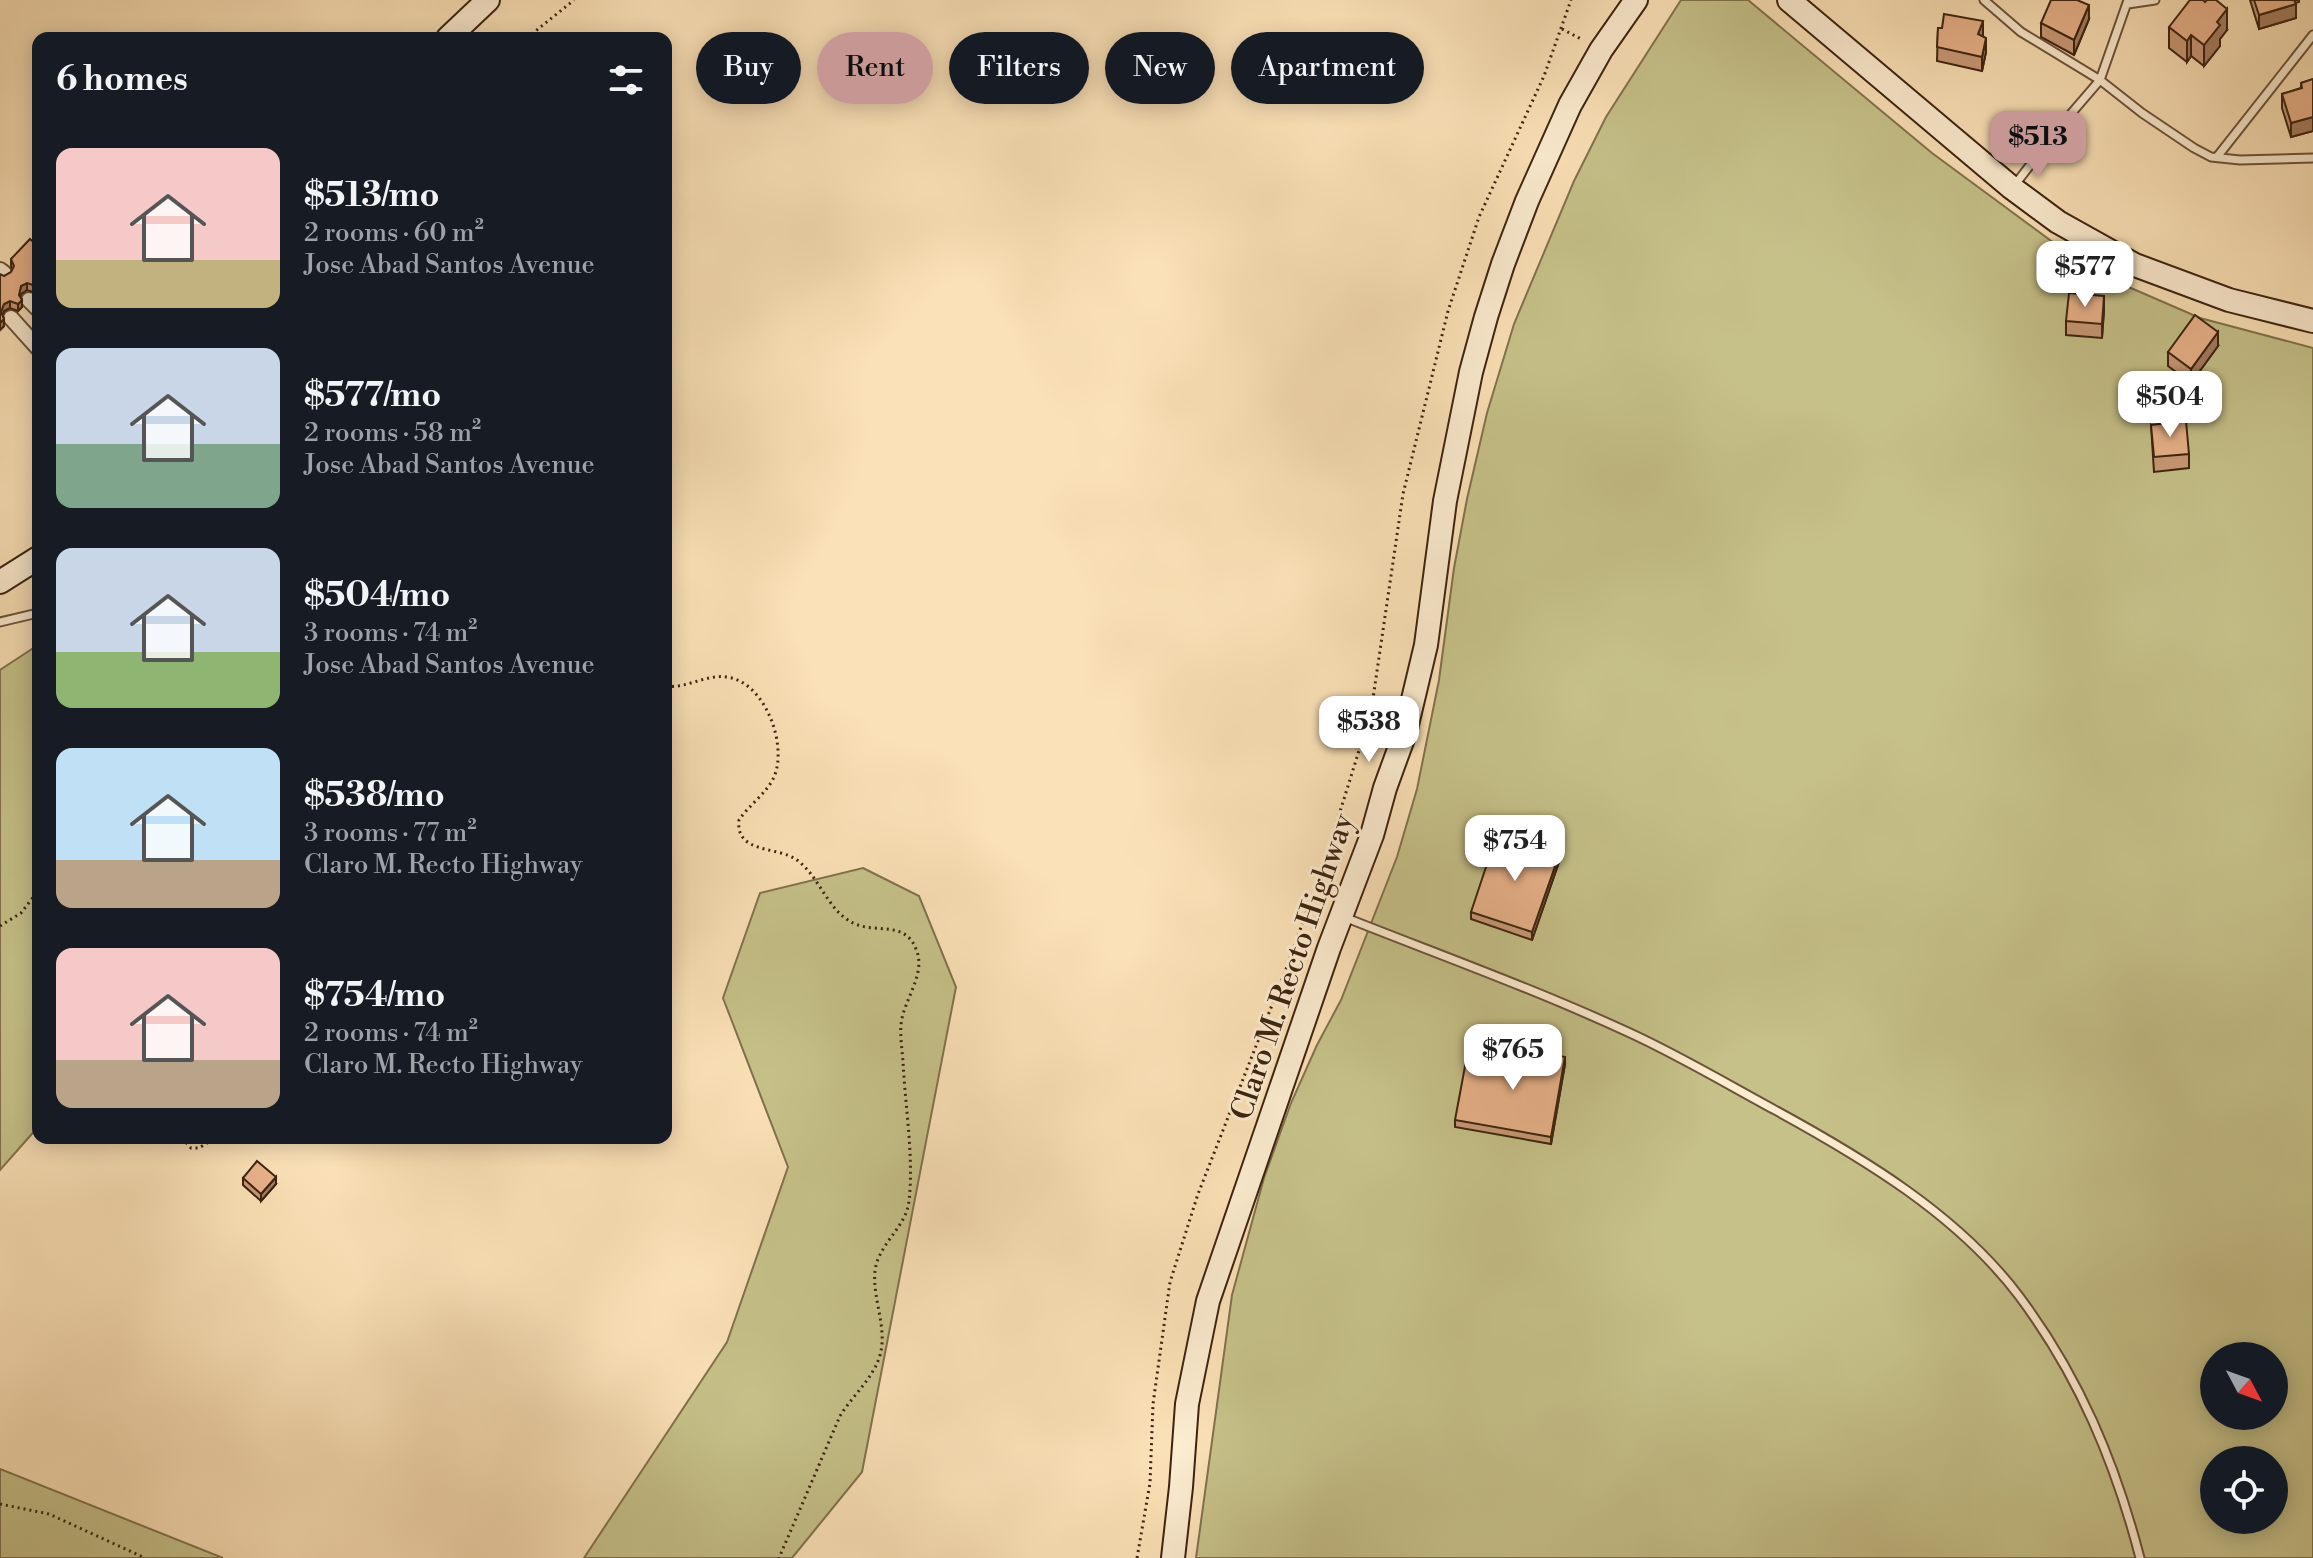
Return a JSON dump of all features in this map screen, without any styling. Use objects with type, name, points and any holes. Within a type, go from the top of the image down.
[{"type":"main road","points":[[454,32],[488,0]]},
{"type":"main road","name":"Claro M. Recto Highway","points":[[1173,1558],[1187,1404],[1198,1340],[1208,1301],[1405,733],[1426,645],[1445,501],[1471,372],[1486,317],[1532,189],[1570,105],[1601,50],[1636,0]]},
{"type":"main road","points":[[1789,0],[2012,188],[2058,222],[2135,265],[2229,300],[2313,321]]},
{"type":"main road","points":[[0,582],[32,562]]},
{"type":"street","points":[[11,318],[32,341]]},
{"type":"lane","points":[[1984,0],[2021,32],[2100,80],[2194,148],[2217,157],[2240,160],[2313,158]]},
{"type":"lane","points":[[2012,188],[2100,80],[2128,2],[2155,0]]},
{"type":"lane","points":[[2217,157],[2313,35]]},
{"type":"lane","points":[[0,622],[32,614]]},
{"type":"lane","points":[[1342,916],[1507,979],[1633,1034],[1826,1138],[1920,1202],[1968,1241],[2017,1294],[2061,1357],[2097,1429],[2124,1495],[2140,1558]]},
{"type":"path","points":[[534,32],[574,0]]},
{"type":"path","points":[[1137,1558],[1150,1483],[1153,1404],[1170,1282],[1198,1194],[1285,972],[1325,860],[1371,712],[1403,494],[1448,311],[1479,217],[1544,76],[1571,0]]},
{"type":"path","points":[[1560,28],[1601,50]]},
{"type":"path","points":[[672,687],[726,676],[755,692],[771,718],[776,766],[775,775],[768,786],[739,820],[740,834],[751,846],[783,852],[794,858],[810,872],[843,917],[859,926],[902,932],[916,946],[919,956],[915,982],[901,1024],[910,1190],[907,1215],[876,1265],[882,1341],[878,1362],[840,1416],[779,1558]]},
{"type":"path","points":[[0,926],[21,913],[32,899]]},
{"type":"path","points":[[187,1144],[191,1148],[199,1148],[205,1144]]},
{"type":"path","points":[[0,1504],[49,1514],[145,1558]]},
{"type":"shaded area","points":[[1681,0],[1748,0],[1932,153],[2062,249],[2124,285],[2200,318],[2313,348],[2313,1558],[1196,1558],[1232,1295],[1264,1178],[1291,1103],[1341,1000],[1397,857],[1417,789],[1439,680],[1454,568],[1487,413],[1514,324],[1574,181],[1606,117]]},
{"type":"shaded area","points":[[32,649],[32,1134],[0,1170],[0,670]]},
{"type":"shaded area","points":[[863,868],[919,896],[956,987],[862,1472],[792,1558],[584,1558],[727,1342],[788,1167],[723,998],[760,893]]},
{"type":"shaded area","points":[[0,1469],[223,1558],[0,1558]]},
{"type":"building","points":[[2051,0],[2077,0],[2089,5],[2074,40],[2041,23]]},
{"type":"building","points":[[2190,0],[2216,0],[2227,9],[2217,22],[2220,25],[2204,45],[2191,35],[2187,41],[2169,27]]},
{"type":"building","points":[[2254,0],[2294,0],[2296,4],[2259,15]]},
{"type":"building","points":[[1944,14],[1983,21],[1978,34],[1986,38],[1982,57],[1937,47],[1938,28],[1942,28]]},
{"type":"building","points":[[2313,79],[2313,117],[2291,123],[2282,94],[2302,88],[2301,83]]},
{"type":"building","points":[[30,239],[32,241],[32,285],[21,286],[19,295],[22,300],[18,304],[10,301],[4,304],[1,312],[4,319],[0,323],[0,274],[4,276],[11,272],[14,266],[11,259]]},
{"type":"building","points":[[2069,293],[2104,296],[2102,324],[2066,321]]},
{"type":"building","points":[[2195,315],[2218,332],[2191,369],[2168,352]]},
{"type":"building","points":[[2186,421],[2189,454],[2154,457],[2151,425]]},
{"type":"building","points":[[1497,834],[1559,855],[1532,932],[1471,912]]},
{"type":"building","points":[[1499,1045],[1565,1057],[1551,1137],[1455,1120],[1466,1061],[1495,1066]]},
{"type":"building","points":[[257,1161],[276,1177],[261,1194],[243,1178]]}]
